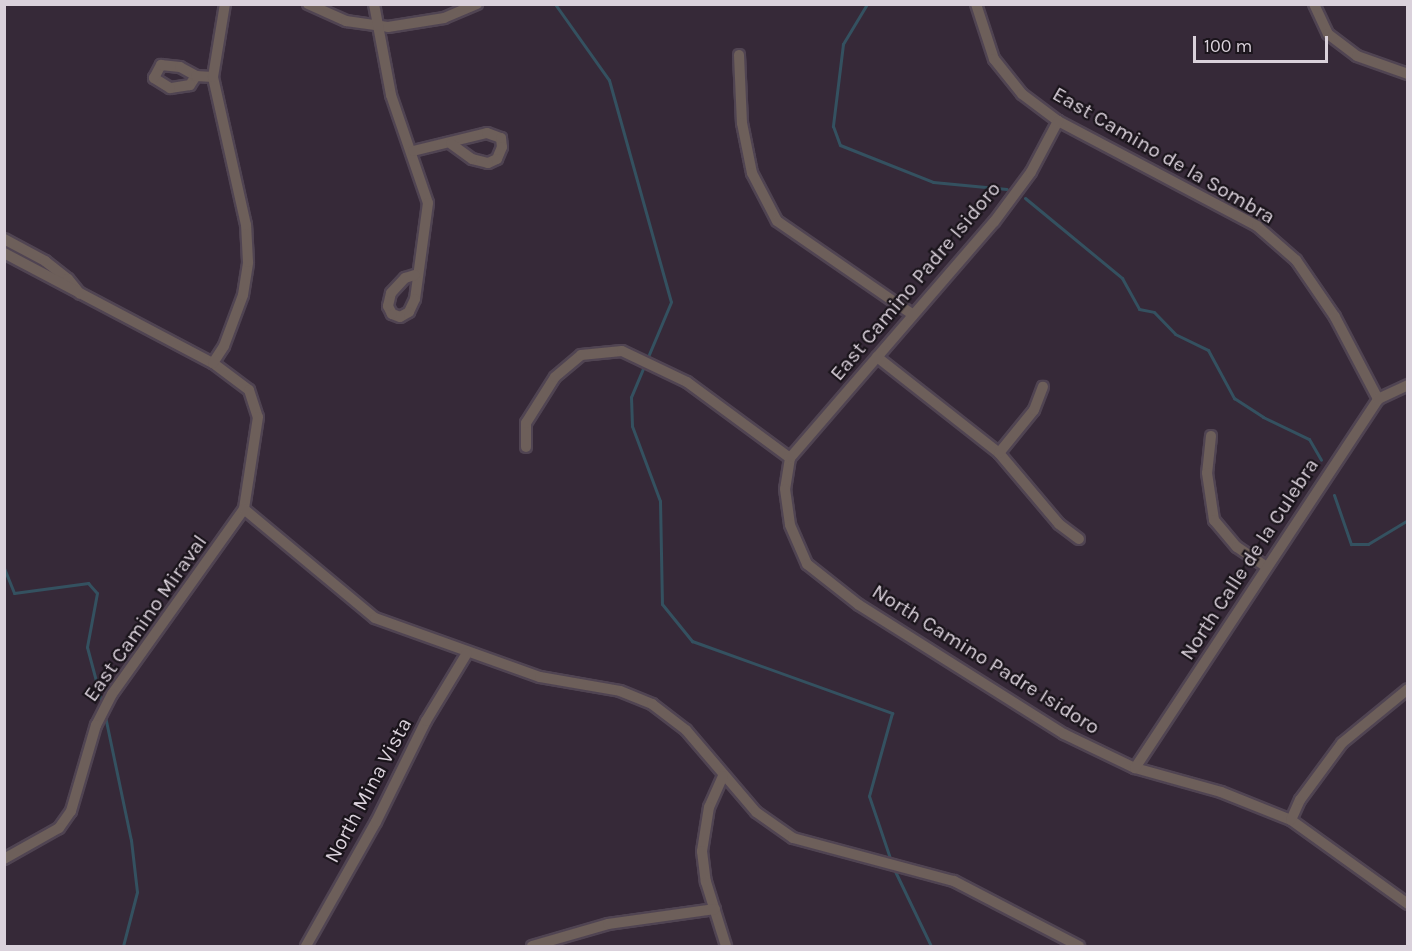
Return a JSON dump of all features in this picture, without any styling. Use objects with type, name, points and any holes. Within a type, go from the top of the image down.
[{"type":"street","points":[[213,363],[224,346],[243,295],[248,262],[246,225],[213,77],[225,4]]},
{"type":"street","points":[[308,4],[346,21],[376,26],[423,22],[477,4]]},
{"type":"street","points":[[374,4],[376,26],[391,95],[413,151],[428,203],[422,262],[415,275]]},
{"type":"street","name":"East Camino de la Sombra","points":[[976,4],[994,59],[1022,94],[1058,121],[1264,233],[1296,260],[1311,281],[1378,399]]},
{"type":"street","points":[[1314,4],[1328,34],[1358,57],[1407,74]]},
{"type":"street","points":[[740,55],[742,123],[752,174],[777,221],[912,314]]},
{"type":"street","points":[[196,76],[213,77]]},
{"type":"street","name":"East Camino Padre Isidoro","points":[[790,459],[912,314],[994,222],[1031,172],[1058,121]]},
{"type":"street","points":[[413,151],[451,144]]},
{"type":"street","points":[[4,239],[45,261],[68,279],[80,294]]},
{"type":"street","points":[[4,253],[213,363],[249,390],[257,405],[250,489],[244,509],[375,618],[467,653],[540,677],[642,698],[686,730],[756,812],[793,838],[954,881],[1079,946]]},
{"type":"street","points":[[526,447],[526,423],[555,377],[581,355],[622,351],[687,382],[790,459]]},
{"type":"street","points":[[877,357],[999,453],[1059,524],[1078,539]]},
{"type":"street","points":[[1378,399],[1407,385]]},
{"type":"street","points":[[999,453],[1034,410],[1043,387]]},
{"type":"street","name":"North Calle de la Culebra","points":[[1135,768],[1378,399]]},
{"type":"street","points":[[1211,436],[1206,472],[1214,520],[1237,547],[1267,567]]},
{"type":"street","name":"North Camino Padre Isidoro","points":[[790,459],[785,489],[790,525],[807,564],[860,605],[1064,734],[1135,768],[1221,792],[1291,820],[1407,904]]},
{"type":"street","name":"East Camino Miraval","points":[[4,859],[59,828],[71,811],[96,724],[112,694],[244,509]]},
{"type":"street","name":"North Mina Vista","points":[[306,946],[376,822],[421,731],[467,653]]},
{"type":"street","points":[[1291,820],[1300,800],[1342,743],[1407,689]]},
{"type":"street","points":[[723,776],[709,807],[702,851],[703,873],[726,946]]},
{"type":"street","points":[[532,946],[608,924],[715,909]]},
{"type":"waterway","points":[[555,4],[609,80],[671,302],[631,397],[632,426],[660,501],[662,604],[692,641],[892,713],[869,796],[891,861]]},
{"type":"waterway","points":[[867,4],[843,44],[833,126],[840,145],[933,182],[1007,189]]},
{"type":"waterway","points":[[1025,198],[1122,278],[1139,309],[1154,312],[1175,334],[1208,350],[1234,398],[1263,417],[1309,439],[1321,460]]},
{"type":"waterway","points":[[1334,495],[1351,544],[1368,544],[1408,520]]},
{"type":"waterway","points":[[4,568],[14,593],[88,583],[97,593],[87,647],[103,707]]},
{"type":"waterway","points":[[105,716],[131,840],[137,892],[123,946]]},
{"type":"waterway","points":[[893,867],[931,946]]}]
